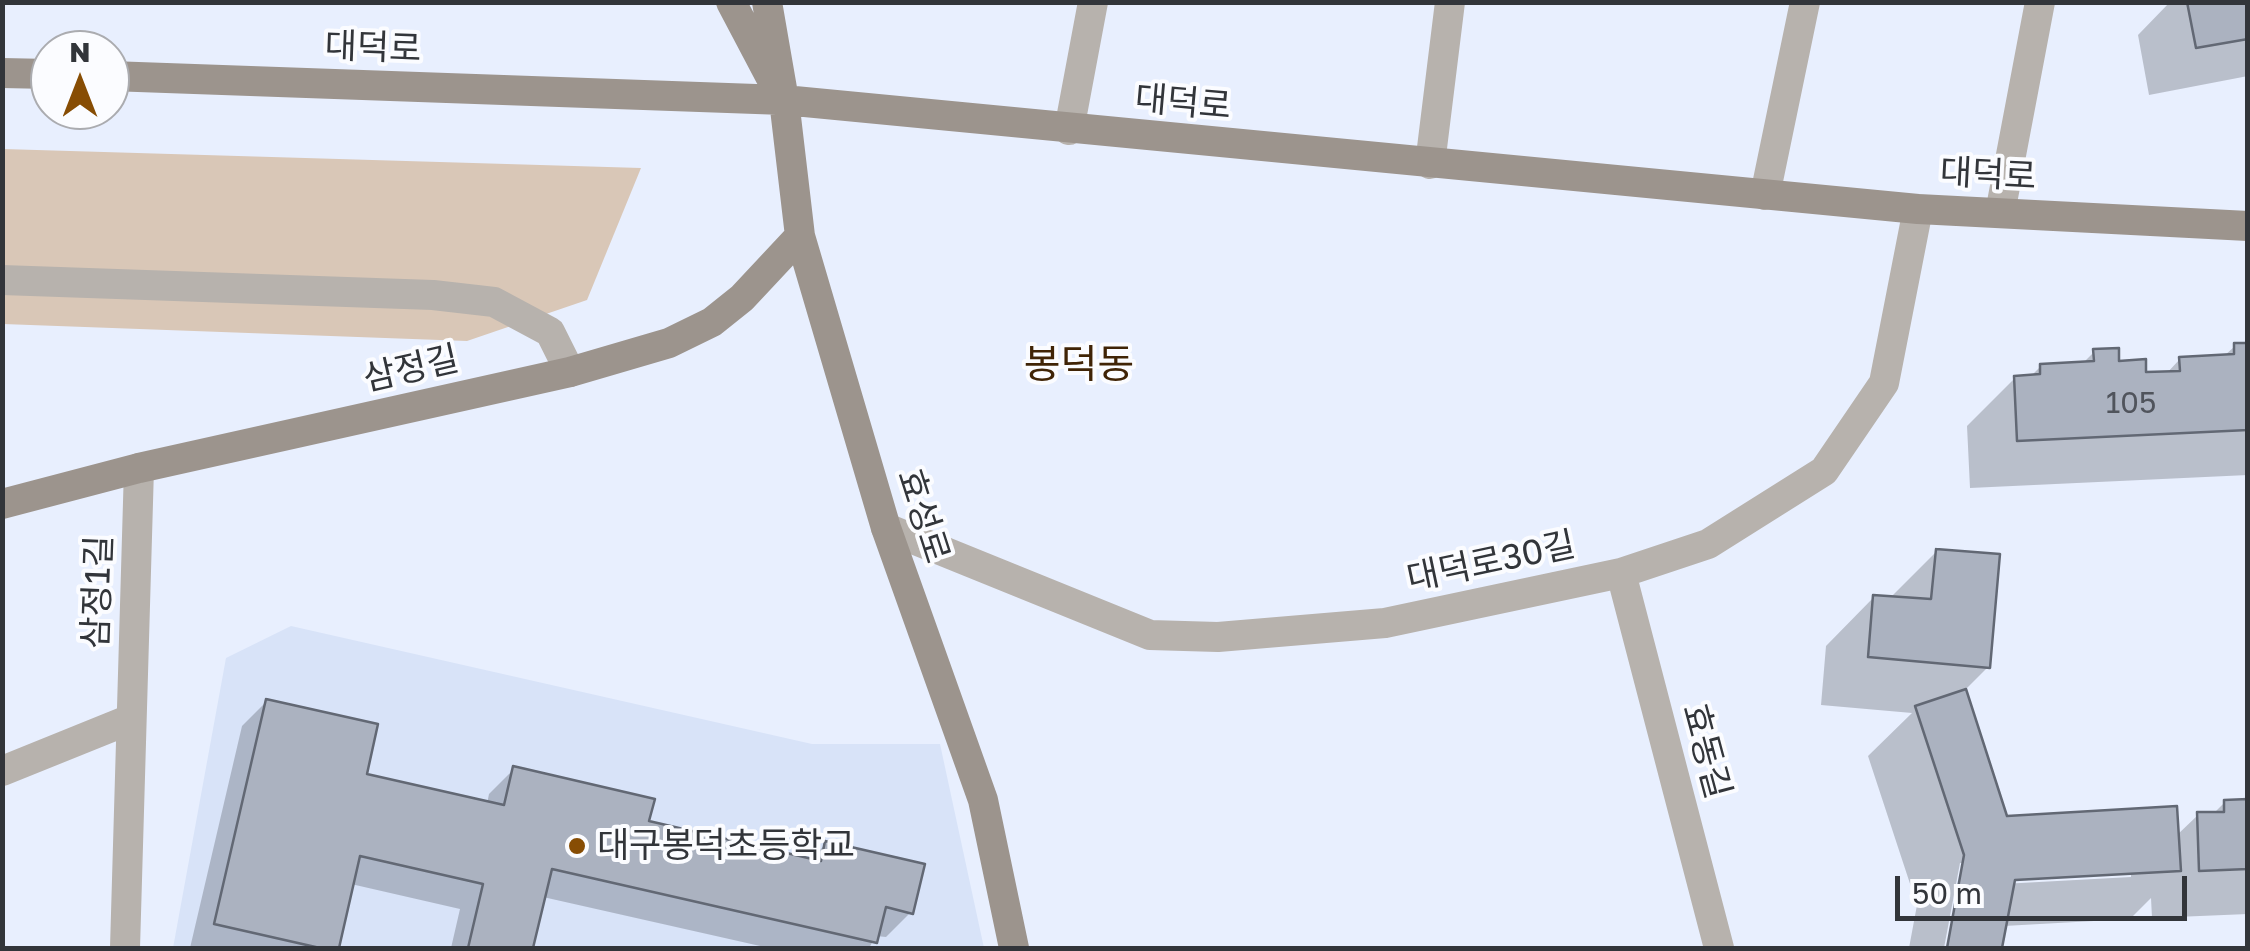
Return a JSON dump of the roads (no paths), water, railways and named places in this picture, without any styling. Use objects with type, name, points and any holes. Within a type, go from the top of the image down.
[{"type":"main road","points":[[731,2],[784,100]]},
{"type":"main road","name":"효성로","points":[[767,2],[784,100],[800,236],[886,528],[983,800],[1014,948]]},
{"type":"main road","points":[[2,72],[30,73]]},
{"type":"main road","name":"대덕로","points":[[130,77],[784,100],[1918,210],[2248,226]]},
{"type":"main road","name":"삼정길","points":[[2,504],[139,468],[570,372],[669,342],[712,322],[742,298],[800,236]]},
{"type":"street","points":[[1069,130],[1093,2]]},
{"type":"street","points":[[1430,164],[1450,2]]},
{"type":"street","points":[[1765,195],[1805,2]]},
{"type":"street","points":[[2000,213],[2040,2]]},
{"type":"street","name":"대덕로30길","points":[[886,528],[1150,635],[1218,638],[1385,623],[1621,573],[1708,544],[1824,470],[1884,383],[1918,210]]},
{"type":"street","points":[[2,280],[433,294],[494,302],[550,332],[570,372]]},
{"type":"street","name":"삼정1길","points":[[124,948],[139,468]]},
{"type":"street","name":"효동길","points":[[1621,573],[1719,948]]},
{"type":"street","points":[[2,770],[132,719]]},
{"type":"place","name":"대구봉덕초등학교","points":[[577,846]]},
{"type":"district","name":"봉덕동","points":[[1079,365]]}]
